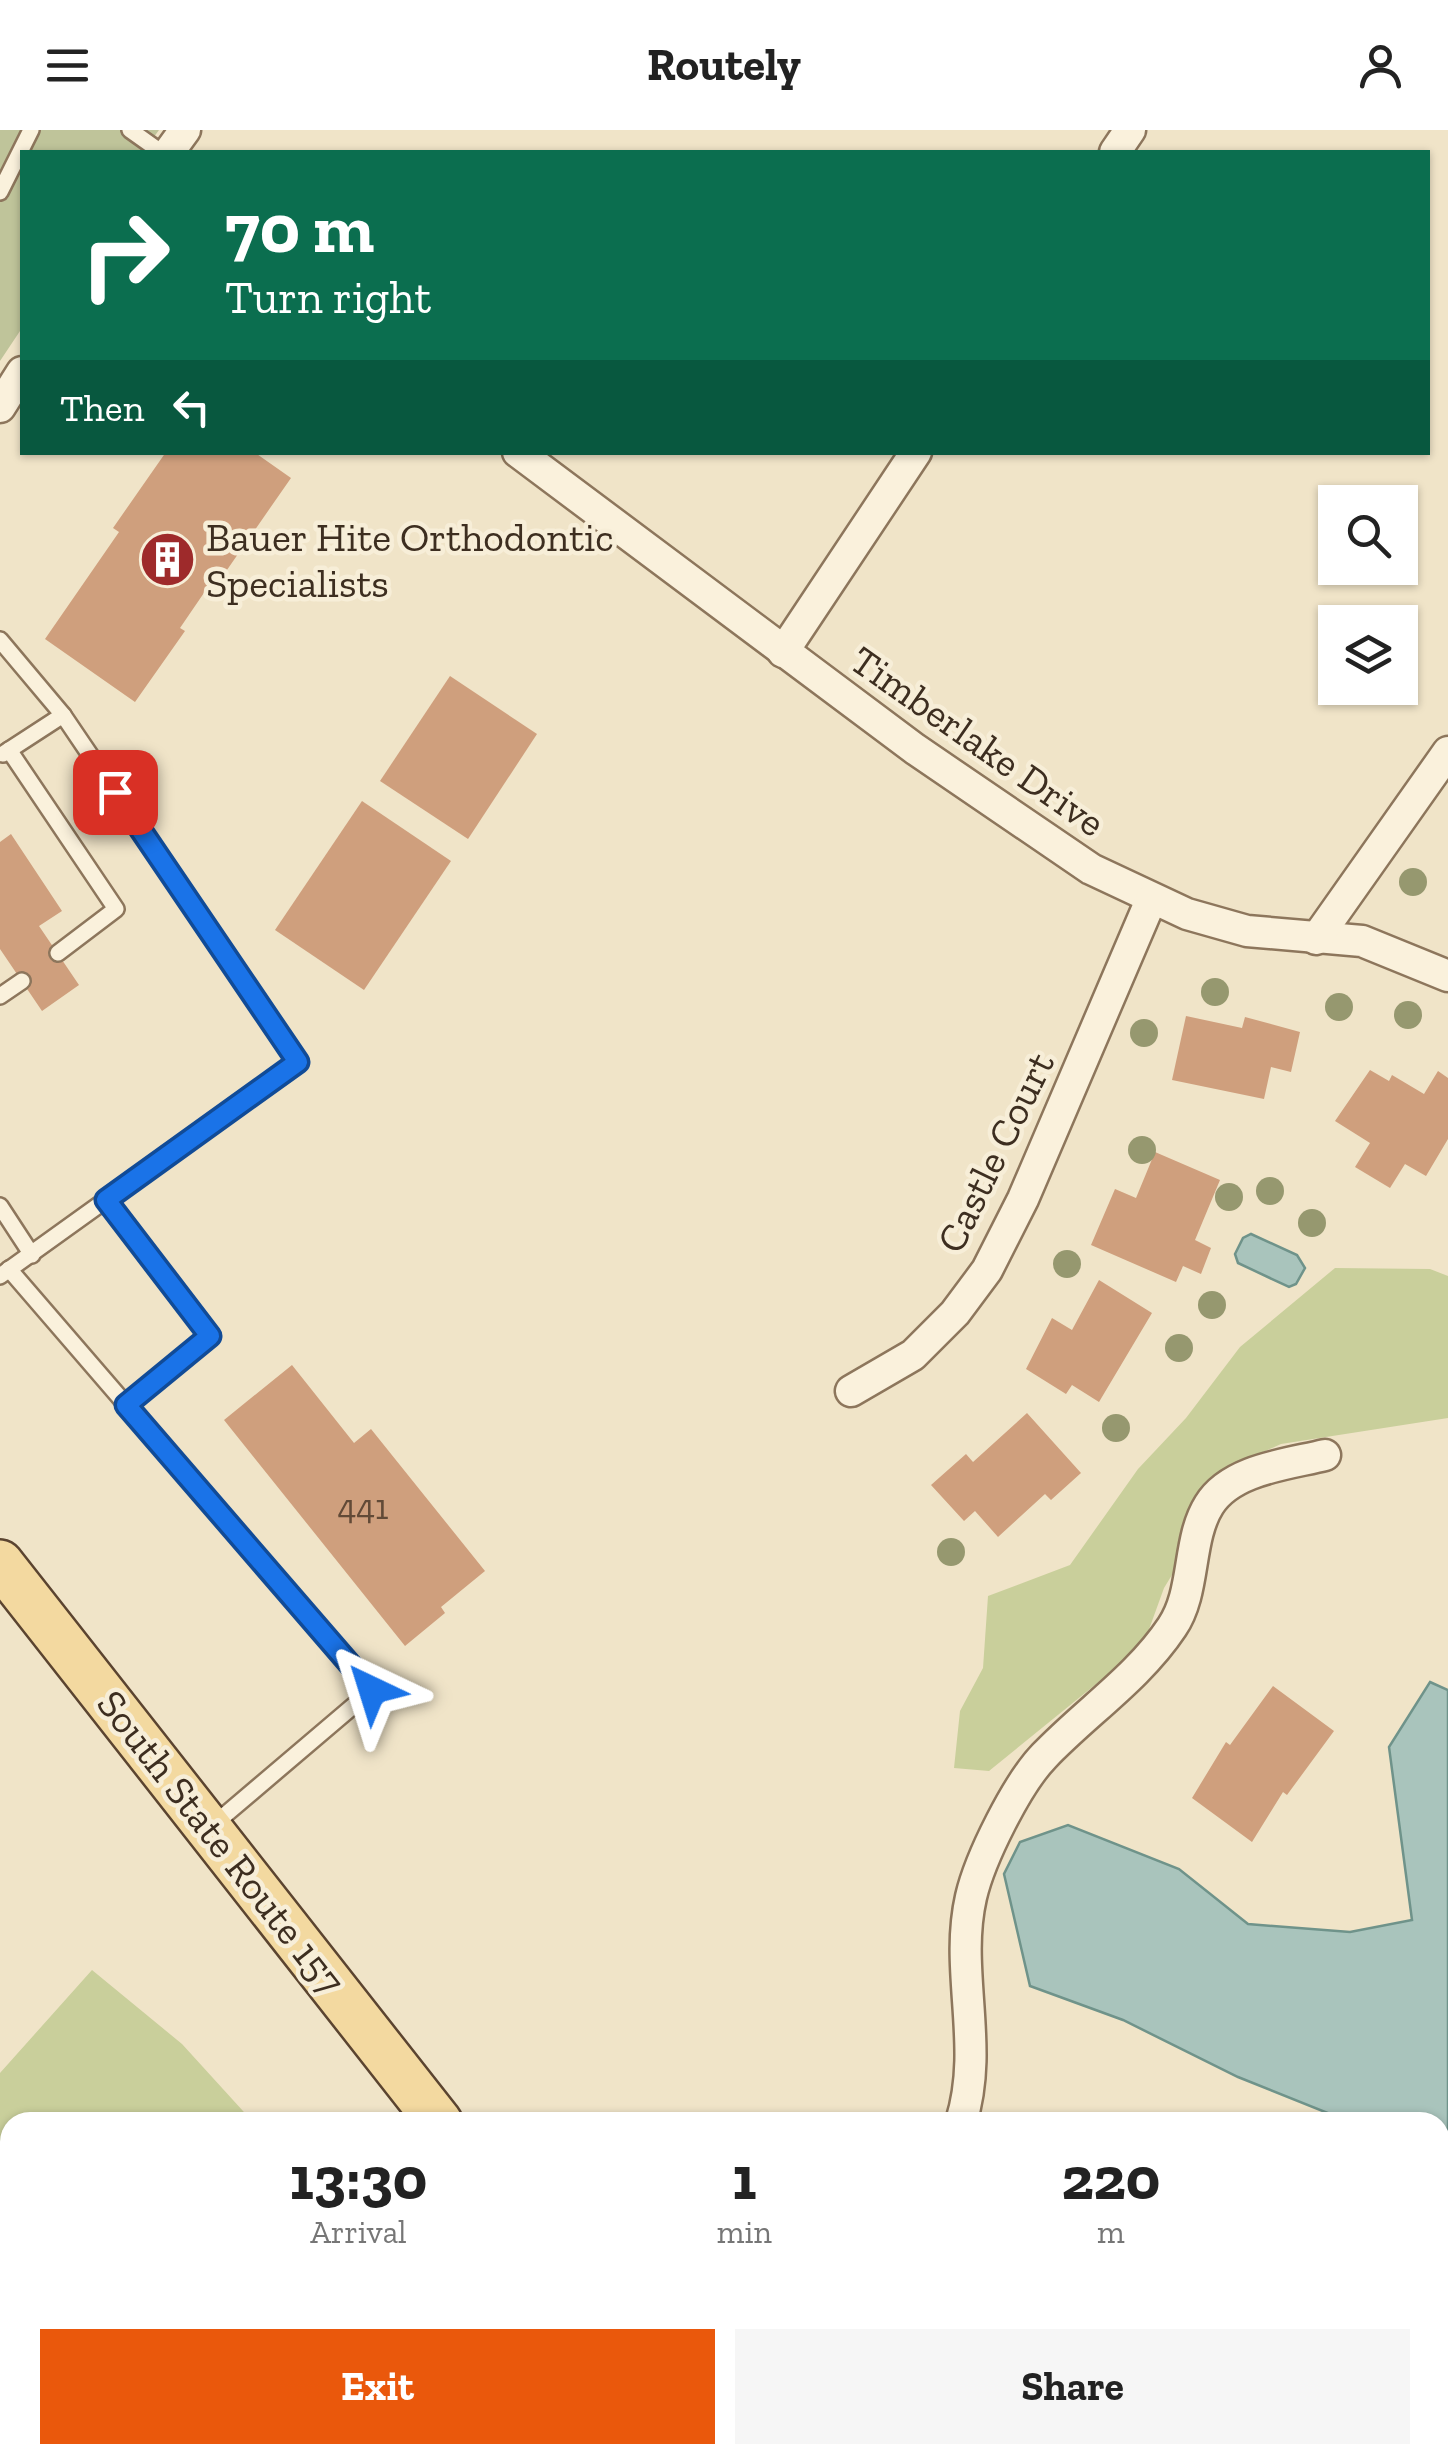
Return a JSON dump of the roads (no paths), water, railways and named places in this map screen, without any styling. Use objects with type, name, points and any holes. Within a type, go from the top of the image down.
[{"type":"main road","name":"South State Route 157","points":[[0,1563],[431,2112]]},
{"type":"street","points":[[167,150],[185,130]]},
{"type":"street","points":[[0,407],[20,375]]},
{"type":"street","name":"Timberlake Drive","points":[[522,455],[783,652],[1091,870],[1151,900],[1247,931],[1362,940],[1448,976]]},
{"type":"street","points":[[783,652],[914,455]]},
{"type":"street","points":[[1316,939],[1448,752]]},
{"type":"street","name":"Castle Court","points":[[851,1391],[913,1355],[955,1314],[987,1270],[1039,1163],[1151,900]]},
{"type":"street","points":[[964,2112],[973,2054],[971,1896],[1019,1792],[1041,1759],[1147,1662],[1175,1622],[1210,1504],[1230,1484],[1256,1472],[1325,1455]]},
{"type":"lane","points":[[130,130],[162,150]]},
{"type":"lane","points":[[0,192],[20,152]]},
{"type":"lane","points":[[0,640],[63,716],[298,1062],[4,1272],[126,1405],[372,1690],[211,1828]]},
{"type":"lane","points":[[58,953],[116,909],[4,753],[63,716]]},
{"type":"lane","points":[[0,996],[22,981]]},
{"type":"lane","points":[[106,1200],[210,1336],[126,1405]]},
{"type":"lane","points":[[0,1206],[32,1254]]},
{"type":"water","points":[[1251,1234],[1297,1255],[1305,1268],[1296,1284],[1289,1287],[1238,1263],[1235,1254],[1243,1238]]},
{"type":"water","points":[[1430,1682],[1448,1690],[1448,2112],[1325,2112],[1238,2077],[1123,2020],[1030,1986],[1004,1874],[1020,1842],[1068,1825],[1179,1869],[1248,1924],[1350,1932],[1412,1920],[1389,1747]]},
{"type":"place","name":"Bauer Hite Orthodontic Specialists","points":[[167,560]]}]
